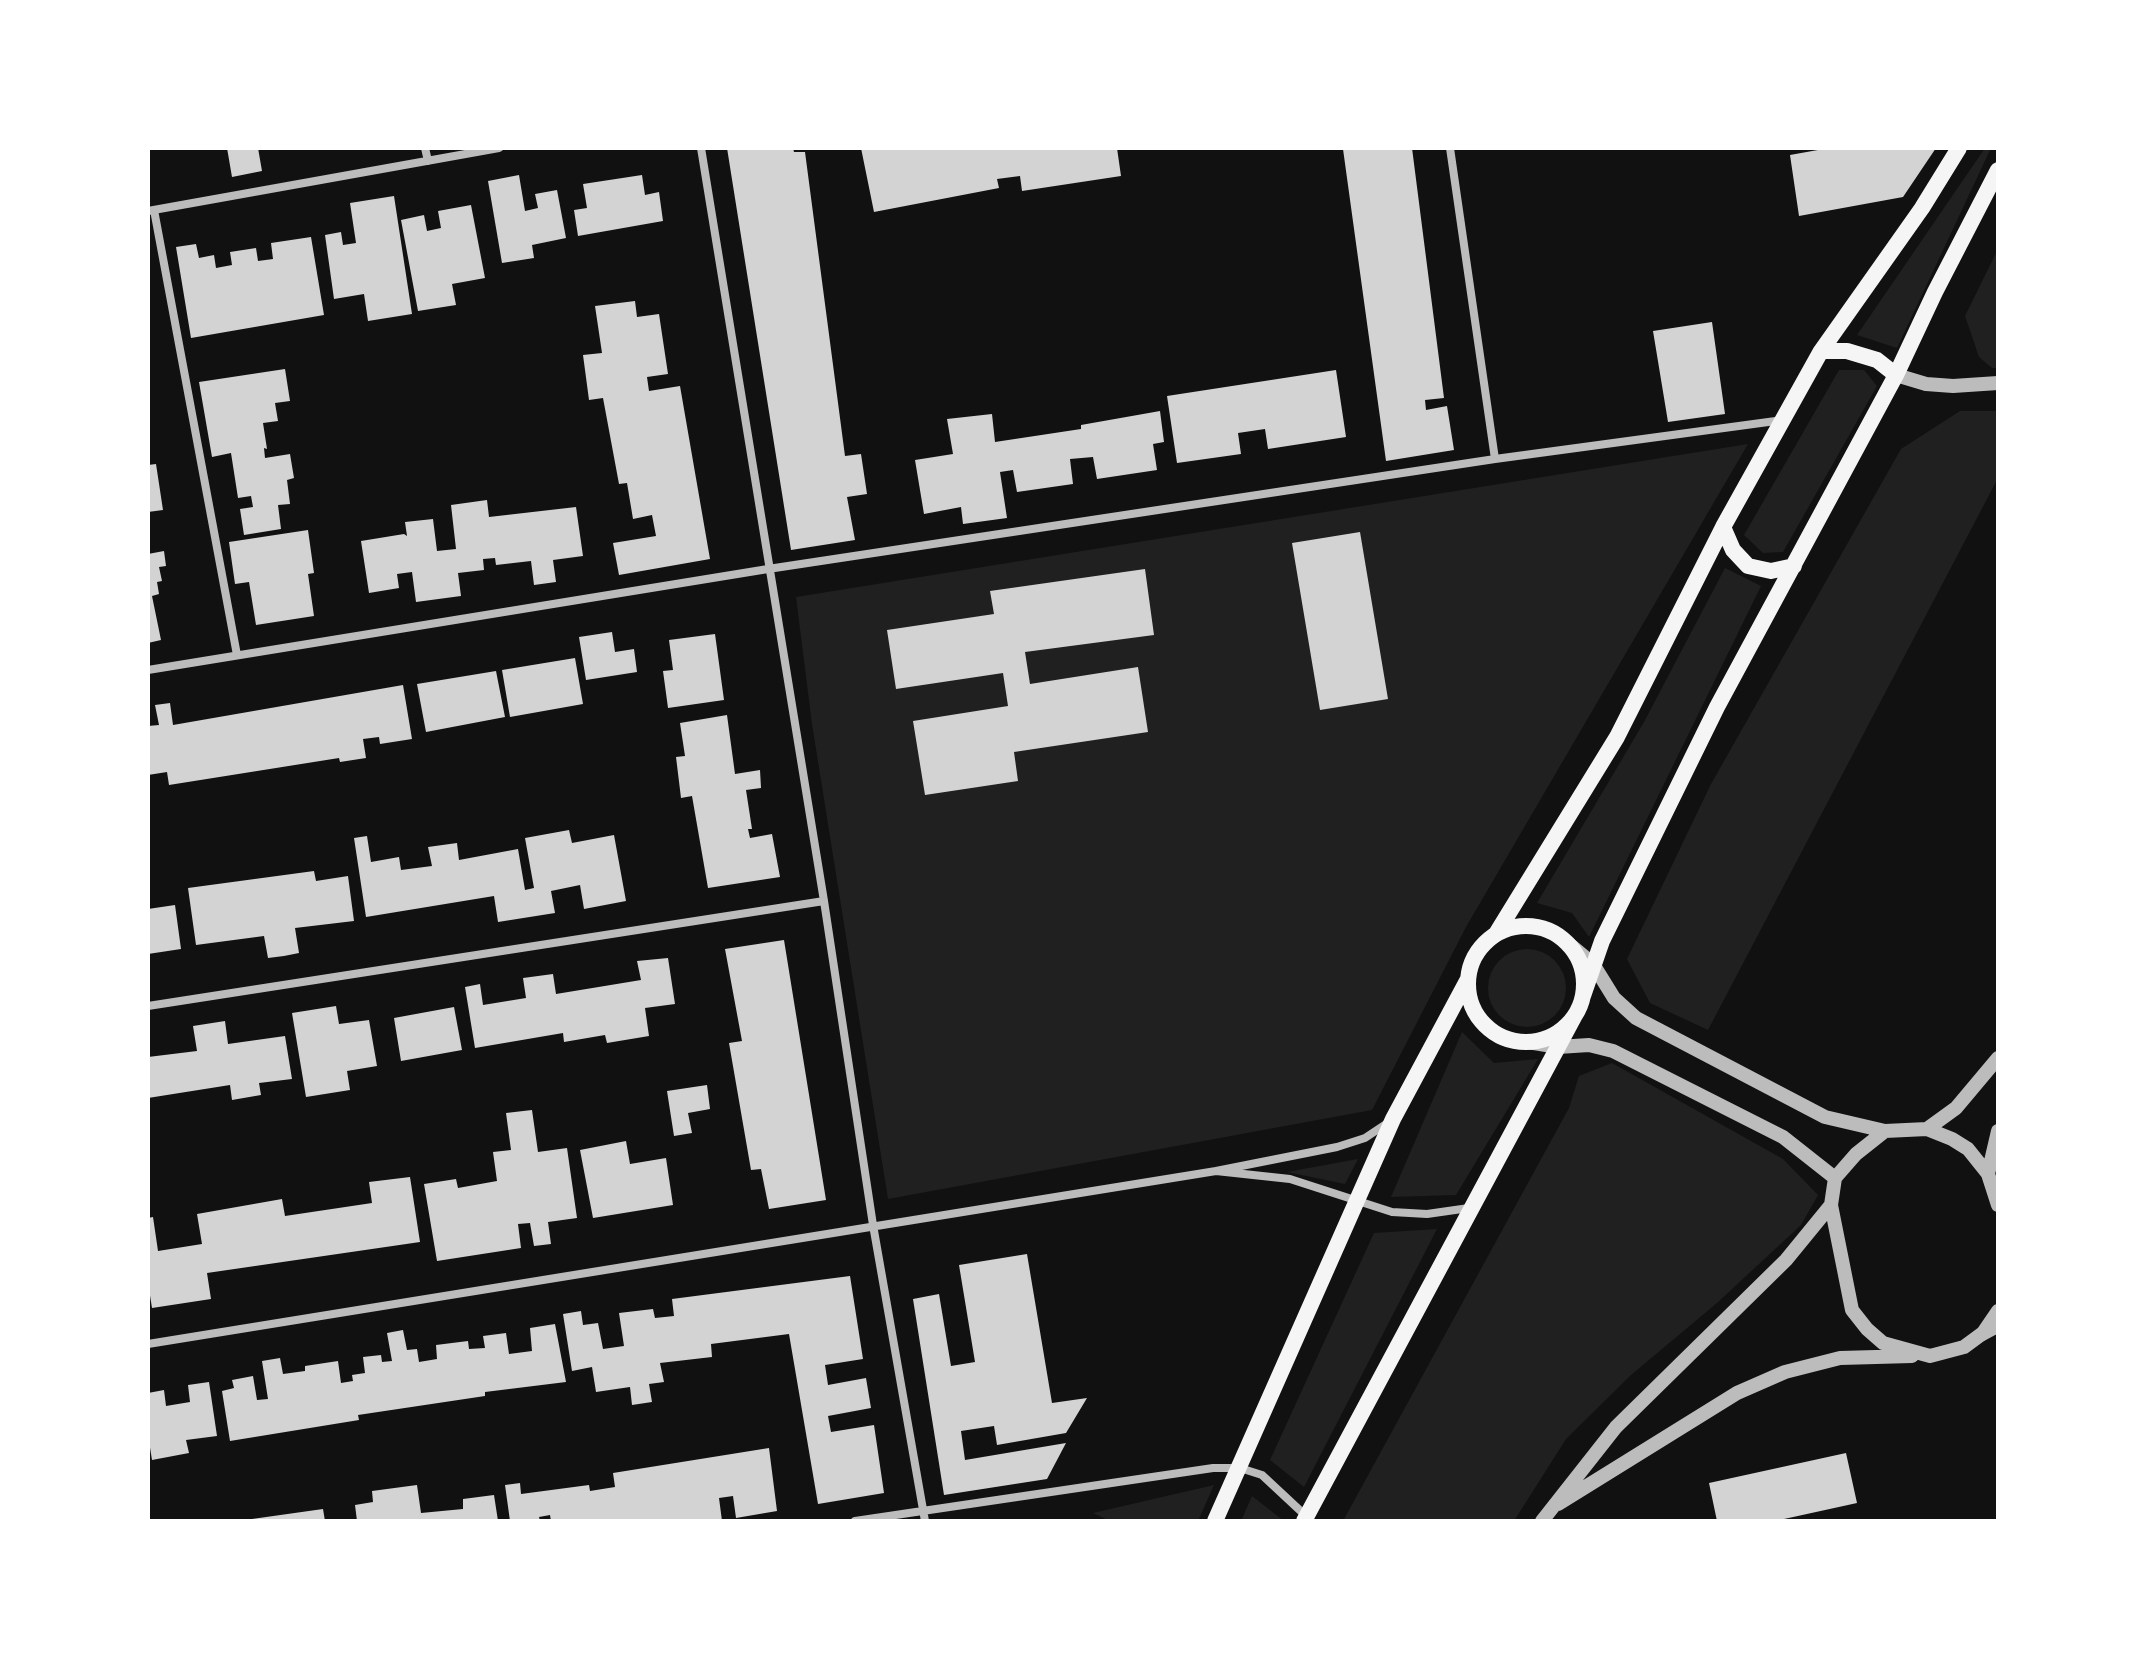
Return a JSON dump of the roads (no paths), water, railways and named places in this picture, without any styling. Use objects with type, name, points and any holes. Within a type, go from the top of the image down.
[{"type":"main road","points":[[1215,1521],[1393,1119],[1468,979],[1476,953],[1496,934],[1617,737],[1723,527],[1821,351],[1922,208],[1959,148]]},
{"type":"main road","points":[[1305,1519],[1574,1017],[1602,941],[1717,707],[1896,375],[1998,170]]},
{"type":"main road","points":[[1821,351],[1847,351],[1877,360],[1896,375]]},
{"type":"main road","points":[[1723,527],[1733,550],[1748,566],[1771,571],[1794,566]]},
{"type":"main road","points":[[1496,934],[1514,927],[1534,926],[1553,932],[1569,944],[1582,969],[1583,996]]},
{"type":"main road","points":[[1468,979],[1472,1003],[1484,1024],[1512,1040],[1528,1042],[1546,1038],[1561,1030],[1574,1017]]},
{"type":"street","points":[[425,148],[428,161]]},
{"type":"street","points":[[237,655],[151,210],[499,148]]},
{"type":"street","points":[[701,148],[824,901],[873,1225],[925,1521]]},
{"type":"street","points":[[1450,148],[1495,459]]},
{"type":"street","points":[[1896,375],[1926,384],[1998,383]]},
{"type":"street","points":[[148,670],[768,569],[1495,459],[1783,420]]},
{"type":"street","points":[[148,1006],[824,901]]},
{"type":"street","points":[[1569,944],[1593,964],[1614,998],[1636,1018],[1825,1117],[1885,1131],[1927,1129],[1952,1139],[1968,1149],[1988,1174],[1998,1205]]},
{"type":"street","points":[[1528,1042],[1558,1047],[1589,1045],[1613,1051],[1783,1137],[1835,1178]]},
{"type":"street","points":[[1927,1129],[1956,1108],[1998,1058]]},
{"type":"street","points":[[148,1344],[1216,1171],[1337,1147],[1365,1138],[1393,1119]]},
{"type":"street","points":[[1885,1131],[1856,1154],[1835,1178],[1831,1205],[1852,1310],[1883,1343],[1930,1356]]},
{"type":"street","points":[[1988,1174],[1998,1131]]},
{"type":"street","points":[[1216,1171],[1290,1179],[1392,1212],[1427,1214],[1469,1208]]},
{"type":"street","points":[[1545,1516],[1616,1427],[1786,1260],[1831,1205]]},
{"type":"street","points":[[1964,1347],[1983,1333],[1998,1311]]},
{"type":"street","points":[[1545,1516],[1737,1393],[1785,1372],[1840,1358],[1930,1356],[1964,1347],[1998,1329]]},
{"type":"street","points":[[855,1521],[1213,1468],[1240,1468],[1262,1475],[1305,1519]]}]
